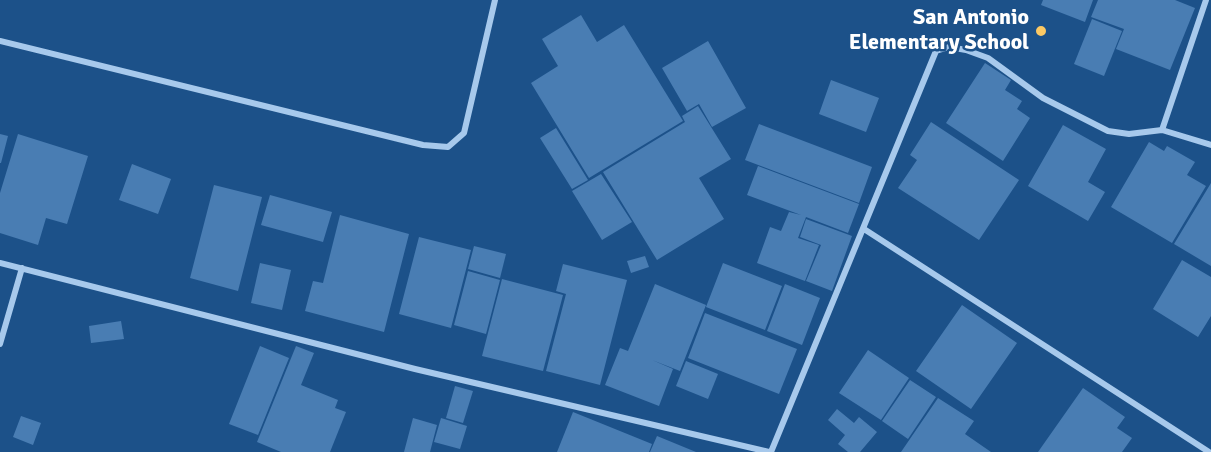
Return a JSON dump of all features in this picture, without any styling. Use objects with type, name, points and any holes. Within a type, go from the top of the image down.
[{"type":"street","points":[[0,41],[423,145],[447,147],[464,133],[495,0]]},
{"type":"street","points":[[1162,130],[1206,0]]},
{"type":"street","points":[[0,263],[415,369],[770,452],[936,51],[949,47],[988,58],[1043,98],[1108,131],[1129,134],[1162,130],[1211,145]]},
{"type":"street","points":[[864,229],[1209,452]]},
{"type":"street","points":[[0,344],[22,268]]},
{"type":"building","points":[[1043,0],[1093,0],[1085,22],[1041,5]]},
{"type":"building","points":[[1098,0],[1175,0],[1195,8],[1170,70],[1116,49],[1124,29],[1091,17]]},
{"type":"building","points":[[581,15],[597,42],[624,25],[683,121],[589,178],[531,83],[558,66],[542,39]]},
{"type":"building","points":[[1092,19],[1122,31],[1104,76],[1074,64]]},
{"type":"building","points":[[708,41],[746,108],[712,127],[699,104],[687,111],[662,68]]},
{"type":"building","points":[[985,63],[1011,80],[1005,90],[1022,101],[1017,109],[1030,118],[1003,161],[946,123]]},
{"type":"building","points":[[831,80],[879,98],[866,132],[819,114]]},
{"type":"building","points":[[698,106],[731,159],[699,178],[724,219],[657,260],[603,172],[685,122],[682,116]]},
{"type":"building","points":[[931,122],[1019,180],[979,240],[898,188],[917,160],[910,155]]},
{"type":"building","points":[[759,124],[872,167],[859,203],[745,160]]},
{"type":"building","points":[[1063,125],[1106,149],[1088,182],[1105,192],[1088,221],[1028,186]]},
{"type":"building","points":[[556,128],[588,180],[572,189],[540,138]]},
{"type":"building","points":[[0,134],[8,136],[1,163],[0,163]]},
{"type":"building","points":[[18,134],[88,156],[67,224],[46,218],[38,245],[0,233],[0,193]]},
{"type":"building","points":[[1149,142],[1164,151],[1167,146],[1195,162],[1187,175],[1206,186],[1172,243],[1111,207]]},
{"type":"building","points":[[132,164],[171,179],[158,214],[119,200]]},
{"type":"building","points":[[758,166],[859,204],[848,233],[806,217],[798,238],[819,245],[805,281],[757,263],[770,227],[781,231],[789,212],[801,215],[747,195]]},
{"type":"building","points":[[601,174],[632,222],[602,240],[572,191]]},
{"type":"building","points":[[1211,183],[1211,266],[1174,244]]},
{"type":"building","points":[[214,185],[262,197],[238,291],[190,278]]},
{"type":"building","points":[[270,195],[332,212],[323,242],[261,225]]},
{"type":"building","points":[[340,215],[409,234],[384,332],[305,311],[313,281],[323,283]]},
{"type":"building","points":[[806,219],[852,236],[832,291],[806,281],[821,245],[800,237]]},
{"type":"building","points":[[419,237],[471,250],[451,328],[399,314]]},
{"type":"building","points":[[474,246],[506,254],[500,278],[468,269]]},
{"type":"building","points":[[645,256],[649,267],[631,273],[627,261]]},
{"type":"building","points":[[1182,260],[1211,277],[1211,316],[1198,337],[1153,309]]},
{"type":"building","points":[[260,263],[291,270],[282,310],[251,303]]},
{"type":"building","points":[[723,263],[782,286],[765,330],[706,307]]},
{"type":"building","points":[[563,264],[627,280],[600,385],[546,371],[566,294],[556,291]]},
{"type":"building","points":[[468,271],[500,280],[486,334],[454,325]]},
{"type":"building","points":[[502,279],[563,295],[543,371],[482,356]]},
{"type":"building","points":[[655,284],[706,305],[680,371],[652,360],[673,369],[659,406],[605,385],[620,348],[628,351]]},
{"type":"building","points":[[785,284],[820,298],[802,345],[767,331]]},
{"type":"building","points":[[962,305],[1017,343],[971,409],[916,371]]},
{"type":"building","points":[[705,313],[797,349],[779,394],[688,358]]},
{"type":"building","points":[[121,321],[124,339],[91,343],[89,326]]},
{"type":"building","points":[[260,346],[289,358],[258,435],[229,424]]},
{"type":"building","points":[[296,346],[314,353],[301,385],[338,400],[335,408],[346,412],[330,452],[281,452],[257,442]]},
{"type":"building","points":[[868,350],[909,378],[881,420],[839,393]]},
{"type":"building","points":[[686,361],[718,374],[708,399],[676,386]]},
{"type":"building","points":[[910,380],[936,397],[908,439],[882,421]]},
{"type":"building","points":[[455,386],[473,391],[463,423],[446,418]]},
{"type":"building","points":[[1083,388],[1125,417],[1117,428],[1132,438],[1122,452],[1038,452]]},
{"type":"building","points":[[938,398],[974,421],[965,434],[991,452],[901,452]]},
{"type":"building","points":[[837,409],[854,423],[859,417],[877,432],[860,452],[848,452],[838,444],[845,435],[828,420]]},
{"type":"building","points":[[573,412],[652,444],[649,452],[557,452]]},
{"type":"building","points":[[21,416],[41,423],[33,445],[13,437]]},
{"type":"building","points":[[413,418],[437,425],[430,452],[404,452]]},
{"type":"building","points":[[441,418],[467,426],[460,449],[434,442]]},
{"type":"building","points":[[657,436],[696,452],[650,452]]},
{"type":"place","name":"San Antonio Elementary School","points":[[1041,31]]}]
